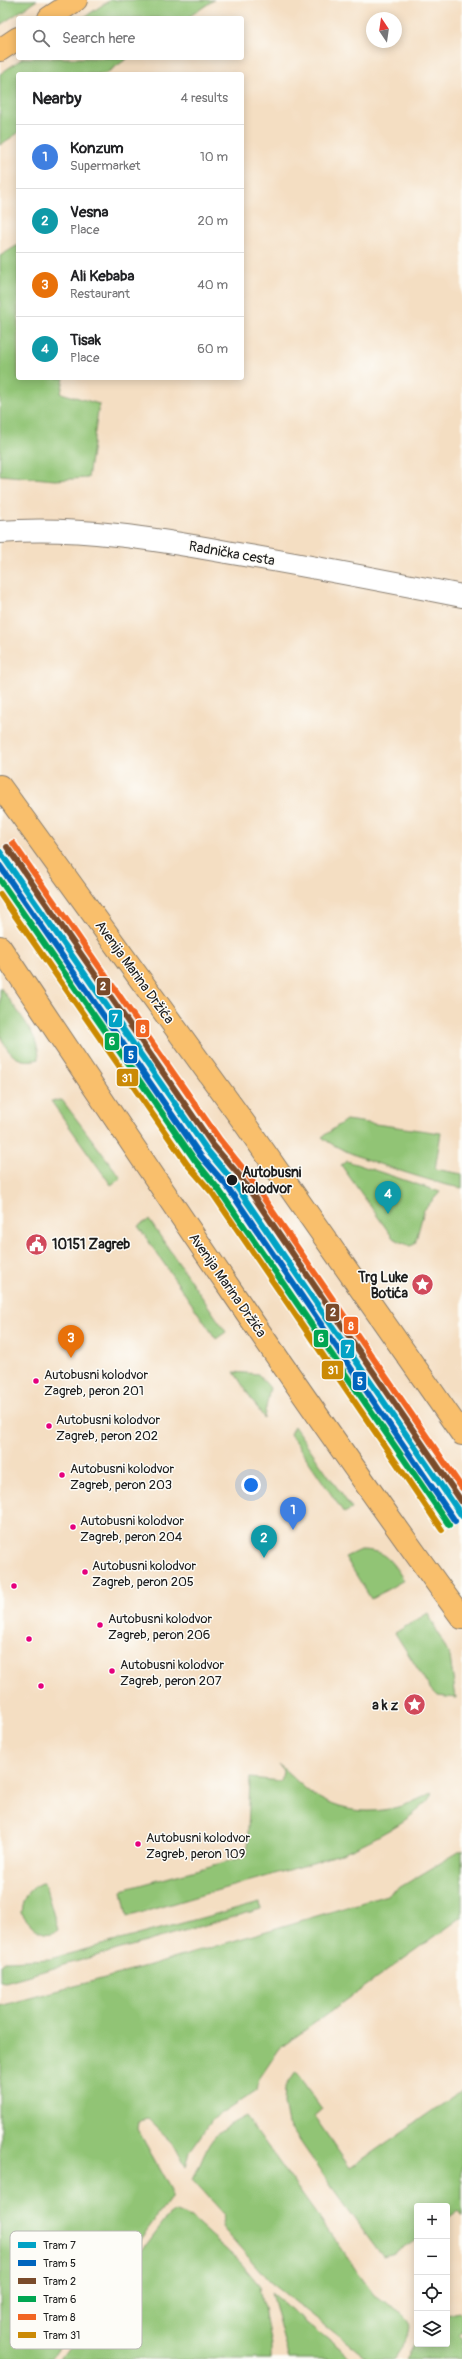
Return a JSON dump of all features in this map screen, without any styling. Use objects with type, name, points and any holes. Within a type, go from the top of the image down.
[{"type":"main road","points":[[52,16],[76,0]]},
{"type":"main road","points":[[0,50],[16,39]]},
{"type":"main road","name":"Avenija Marina Držića","points":[[0,786],[245,1124],[462,1434]]},
{"type":"main road","name":"Avenija Marina Držića","points":[[0,947],[157,1183],[408,1545],[462,1618]]},
{"type":"street","name":"Radnička cesta","points":[[0,532],[49,530],[147,539],[320,568],[462,596]]},
{"type":"green space","points":[[0,0],[37,0],[0,25]]},
{"type":"green space","points":[[110,0],[214,0],[190,16],[86,16]]},
{"type":"green space","points":[[20,60],[125,60],[108,72],[16,72],[16,134],[0,145],[0,74]]},
{"type":"green space","points":[[16,246],[16,380],[64,380],[61,393],[99,404],[88,478],[55,480],[0,475],[0,256]]},
{"type":"green space","points":[[0,987],[30,1030],[38,1049],[39,1059],[20,1059],[11,1054],[4,1044],[1,1037]]},
{"type":"green space","points":[[62,1100],[121,1178],[111,1185],[51,1101]]},
{"type":"green space","points":[[346,1120],[441,1133],[435,1169],[462,1174],[462,1188],[446,1185],[399,1171],[362,1158],[345,1151],[322,1137]]},
{"type":"green space","points":[[347,1161],[440,1192],[424,1210],[415,1244],[410,1246],[393,1238],[341,1165]]},
{"type":"green space","points":[[149,1220],[226,1332],[216,1339],[138,1226]]},
{"type":"green space","points":[[234,1372],[258,1374],[270,1388],[264,1418]]},
{"type":"green space","points":[[294,1426],[352,1509],[344,1513],[290,1434]]},
{"type":"green space","points":[[360,1550],[369,1550],[382,1554],[391,1562],[404,1580],[371,1599],[345,1557]]},
{"type":"green space","points":[[428,1613],[450,1657],[456,1698],[437,1696],[431,1690],[395,1633]]},
{"type":"green space","points":[[279,1765],[314,1795],[333,1805],[347,1809],[376,1811],[391,1809],[405,1805],[432,1792],[429,1800],[411,1816],[373,1839],[354,1848],[312,1863],[127,1917],[122,1890],[247,1856],[250,1778],[281,1781],[283,1771]]},
{"type":"green space","points":[[462,1850],[462,1917],[280,2048],[259,2079],[257,2090],[213,2119],[190,2151],[186,2167],[173,2143],[148,2119],[138,2121],[137,2128],[171,2190],[171,2198],[142,2237],[142,2231],[10,2231],[10,2349],[58,2349],[51,2359],[0,2359],[0,2006],[146,1967],[387,1895]]},
{"type":"green space","points":[[44,1882],[58,1930],[47,1934],[32,1926],[21,1912],[23,1901],[31,1889]]},
{"type":"green space","points":[[260,1902],[261,1909],[5,1982],[0,1981],[0,1964],[5,1961],[50,1959]]},
{"type":"green space","points":[[296,2072],[322,2109],[314,2116],[350,2168],[462,2090],[462,2215],[458,2210],[450,2216],[450,2203],[414,2203],[414,2241],[394,2254],[383,2257],[288,2124],[284,2103],[285,2088]]},
{"type":"green space","points":[[246,2116],[374,2295],[403,2314],[408,2320],[410,2326],[408,2335],[394,2359],[368,2359],[270,2282],[222,2227],[225,2215],[193,2180],[211,2141],[224,2129]]},
{"type":"green space","points":[[175,2211],[191,2218],[240,2262],[260,2286],[271,2346],[271,2359],[60,2359],[68,2349],[142,2349],[142,2250],[168,2216]]},
{"type":"green space","points":[[271,2293],[352,2359],[289,2359]]},
{"type":"green space","points":[[459,2312],[462,2315],[462,2332],[458,2335],[462,2340],[462,2359],[406,2359],[414,2345],[414,2347],[450,2347],[450,2314]]},
{"type":"tram line","name":"8","points":[[13,843],[220,1140],[245,1171],[462,1488]]},
{"type":"tram line","name":"2","points":[[7,847],[213,1145],[239,1175],[462,1502]]},
{"type":"tram line","name":"7","points":[[0,852],[207,1150],[232,1180],[462,1516]]},
{"type":"tram line","name":"5","points":[[0,866],[200,1155],[226,1185],[455,1521]]},
{"type":"tram line","name":"6","points":[[0,880],[194,1159],[219,1190],[449,1525]]},
{"type":"tram line","name":"31","points":[[0,894],[187,1164],[213,1194],[442,1530]]},
{"type":"place","name":"Autobusni kolodvor","points":[[232,1180]]},
{"type":"place","name":"Tisak","points":[[388,1214]]},
{"type":"place","name":"10151 Zagreb","points":[[37,1244]]},
{"type":"place","name":"Trg Luke Botića","points":[[423,1285]]},
{"type":"place","name":"Ali Kebaba","points":[[71,1358]]},
{"type":"place","name":"Autobusni kolodvor Zagreb, peron 201","points":[[36,1381]]},
{"type":"place","name":"Autobusni kolodvor Zagreb, peron 202","points":[[49,1426]]},
{"type":"place","name":"Autobusni kolodvor Zagreb, peron 203","points":[[62,1475]]},
{"type":"place","name":"Autobusni kolodvor Zagreb, peron 204","points":[[73,1527]]},
{"type":"place","name":"Konzum","points":[[293,1530]]},
{"type":"place","name":"Vesna","points":[[264,1558]]},
{"type":"place","name":"Autobusni kolodvor Zagreb, peron 205","points":[[85,1572]]},
{"type":"place","name":"Autobusni kolodvor Zagreb, peron 206","points":[[100,1625]]},
{"type":"place","name":"Autobusni kolodvor Zagreb, peron 207","points":[[112,1671]]},
{"type":"place","name":"a k z","points":[[414,1705]]},
{"type":"place","name":"Autobusni kolodvor Zagreb, peron 109","points":[[138,1844]]}]
